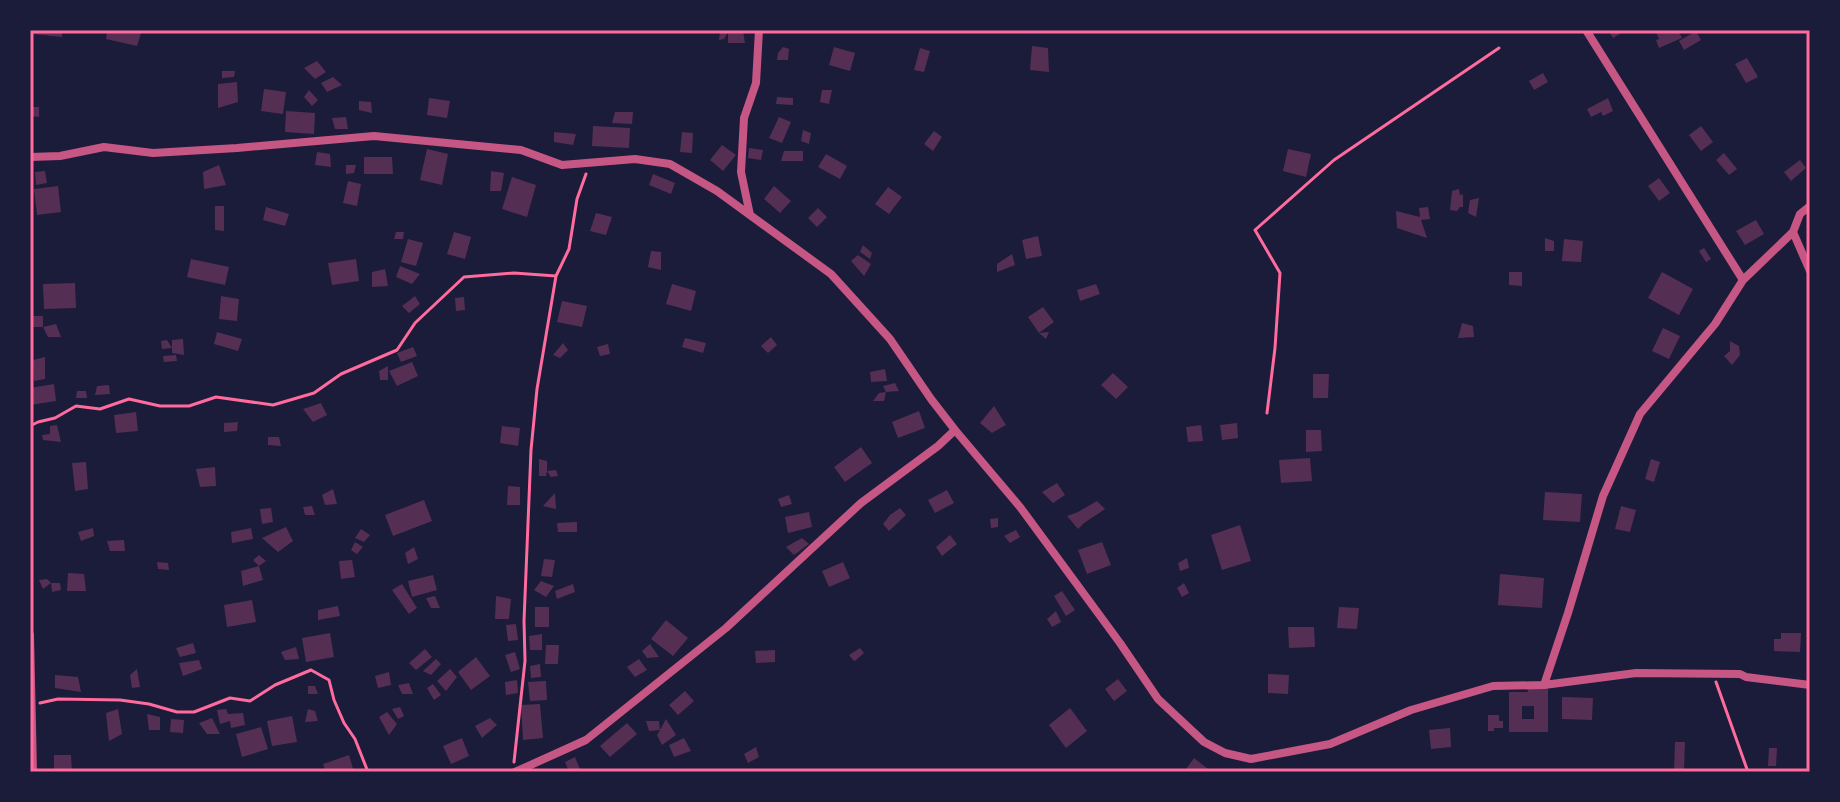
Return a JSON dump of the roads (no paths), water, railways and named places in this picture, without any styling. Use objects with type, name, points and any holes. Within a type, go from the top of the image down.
[{"type":"street","points":[[750,215],[741,172],[744,118],[756,83],[759,30]]},
{"type":"street","points":[[1586,30],[1743,280]]},
{"type":"street","points":[[30,157],[60,156],[104,147],[153,153],[374,136],[521,150],[562,165],[635,159],[670,164],[717,191],[831,274],[890,339],[931,399],[1020,507],[1158,699],[1204,742],[1225,753],[1251,759],[1330,744],[1411,710],[1493,686],[1544,685],[1636,673],[1740,674],[1810,685]]},
{"type":"street","points":[[1544,685],[1603,496],[1640,414],[1715,324],[1743,280],[1793,232],[1800,214],[1810,206]]},
{"type":"street","points":[[1793,232],[1810,271]]},
{"type":"street","points":[[514,772],[586,740],[726,628],[861,503],[955,430]]},
{"type":"street","points":[[30,635],[33,772]]}]
